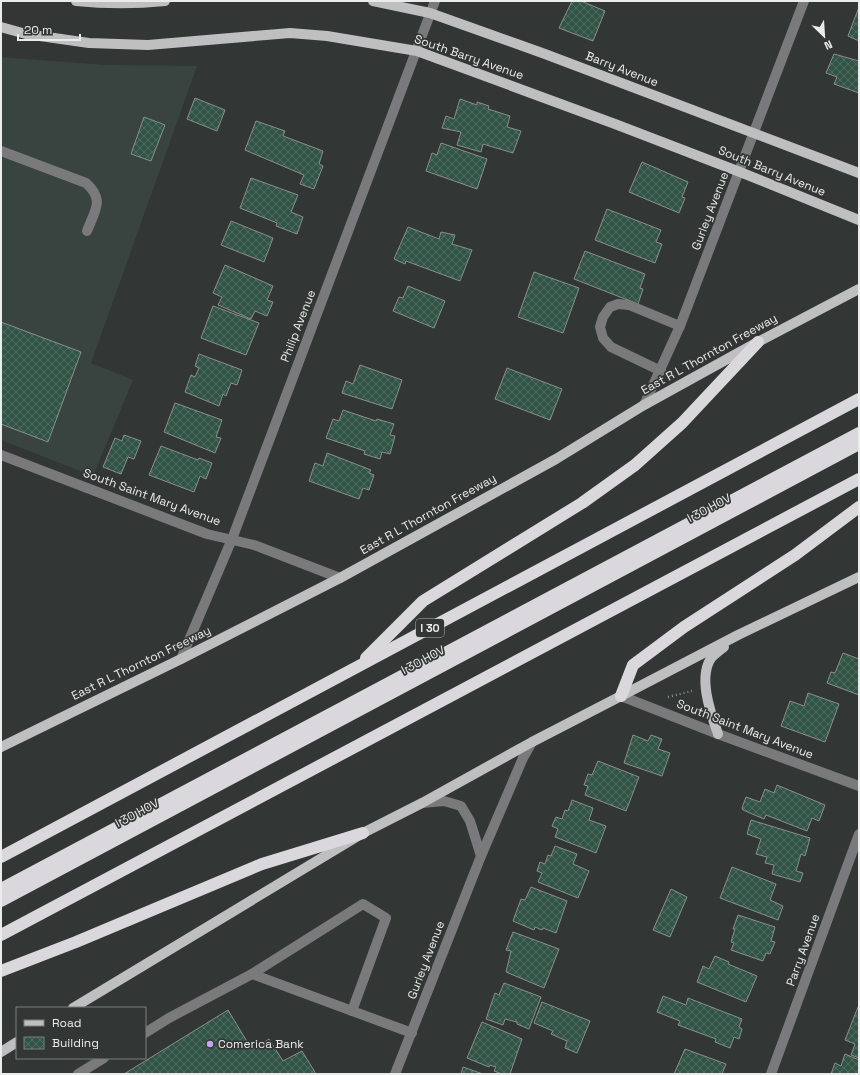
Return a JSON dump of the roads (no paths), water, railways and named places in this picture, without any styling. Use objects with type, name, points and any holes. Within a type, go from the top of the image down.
[{"type":"highway","points":[[356,668],[423,601],[582,503],[635,465],[682,423],[758,342]]},
{"type":"highway","name":"I 30","points":[[1,857],[859,400]]},
{"type":"highway","name":"I 30 HOV","points":[[1,889],[859,433]]},
{"type":"highway","name":"I 30 HOV","points":[[1,901],[859,444]]},
{"type":"highway","points":[[1,935],[859,479]]},
{"type":"highway","points":[[621,696],[633,665],[684,627],[795,555],[859,507]]},
{"type":"highway","points":[[1,971],[76,942],[262,864],[363,833]]},
{"type":"main road","points":[[76,1],[143,3],[165,1]]},
{"type":"main road","name":"Barry Avenue","points":[[373,1],[430,13],[545,54],[859,173]]},
{"type":"main road","name":"South Barry Avenue","points":[[1,27],[26,34],[89,43],[148,45],[290,33],[327,36],[417,51],[615,124],[859,220]]},
{"type":"main road","name":"East R L Thornton Freeway","points":[[1,747],[181,659],[340,578],[556,459],[644,406],[758,342],[859,289]]},
{"type":"main road","points":[[75,1007],[363,833],[422,803],[532,742],[738,635],[858,578]]},
{"type":"main road","points":[[718,734],[710,710],[705,675],[711,658],[738,635]]},
{"type":"main road","points":[[1,1052],[16,1043]]},
{"type":"street","name":"Philip Avenue","points":[[181,659],[232,539],[435,1]]},
{"type":"street","name":"Gurley Avenue","points":[[644,406],[680,326],[804,1]]},
{"type":"street","points":[[1,151],[86,183],[94,190],[98,202],[87,231]]},
{"type":"street","points":[[661,371],[611,347],[603,338],[600,327],[602,317],[610,307],[618,304],[629,305],[680,326]]},
{"type":"street","name":"South Saint Mary Avenue","points":[[1,455],[207,534],[254,544],[340,578]]},
{"type":"street","name":"South Saint Mary Avenue","points":[[621,696],[718,734],[859,786]]},
{"type":"street","name":"Gurley Avenue","points":[[395,1074],[481,856],[523,758],[532,742]]},
{"type":"street","points":[[422,803],[444,801],[461,806],[470,821],[481,856]]},
{"type":"street","name":"Parry Avenue","points":[[771,1074],[859,834]]},
{"type":"street","points":[[146,1032],[169,1018],[252,974],[363,904],[386,918],[352,1011]]},
{"type":"street","points":[[252,974],[412,1033]]},
{"type":"street","points":[[78,1074],[102,1059]]},
{"type":"place","name":"Comerica Bank","points":[[210,1044]]}]
